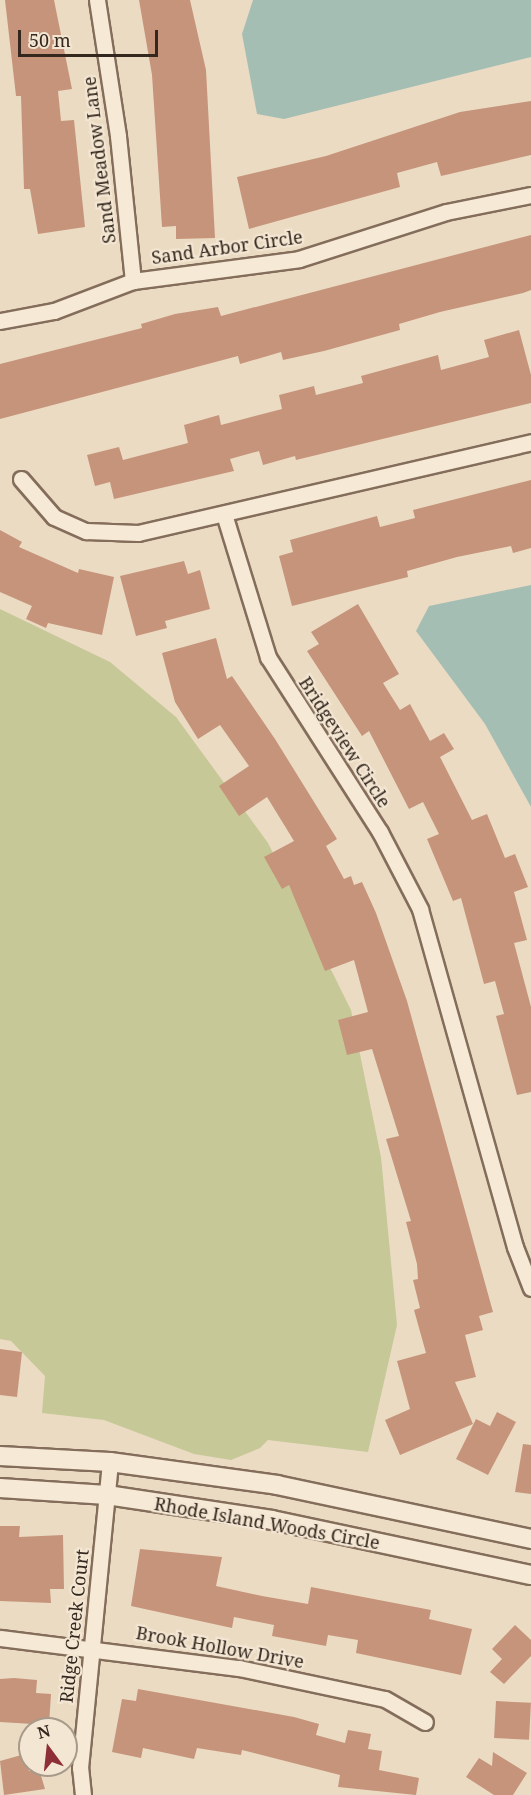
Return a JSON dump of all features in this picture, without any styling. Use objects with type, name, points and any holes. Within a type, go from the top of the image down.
[{"type":"street","name":"Sand Meadow Lane","points":[[97,0],[118,136],[133,281]]},
{"type":"street","name":"Sand Arbor Circle","points":[[0,321],[54,311],[133,281],[299,259],[446,212],[531,195]]},
{"type":"street","points":[[21,479],[54,517],[86,531],[138,533],[531,441]]},
{"type":"street","name":"Bridgeview Circle","points":[[224,514],[268,657],[380,832],[420,909],[515,1247],[531,1288]]},
{"type":"street","name":"Rhode Island Woods Circle","points":[[0,1456],[110,1462],[277,1485],[531,1539]]},
{"type":"street","name":"Ridge Creek Court","points":[[83,1795],[80,1768],[110,1462]]},
{"type":"street","name":"Rhode Island Woods Circle","points":[[0,1488],[107,1495],[272,1520],[531,1575]]},
{"type":"street","name":"Brook Hollow Drive","points":[[0,1638],[91,1646],[211,1663],[385,1699],[425,1722]]},
{"type":"green space","points":[[0,609],[110,662],[176,717],[268,843],[351,1010],[381,1157],[397,1325],[368,1452],[268,1440],[260,1448],[231,1460],[194,1454],[104,1420],[42,1413],[45,1376],[11,1341],[0,1339]]},
{"type":"shaded area","points":[[253,0],[531,0],[531,57],[284,119],[257,114],[242,34]]},
{"type":"shaded area","points":[[531,585],[531,807],[485,724],[416,631],[429,606]]},
{"type":"building","points":[[5,0],[54,0],[72,89],[58,91],[61,121],[74,120],[85,227],[38,234],[30,189],[24,189],[21,96],[16,96]]},
{"type":"building","points":[[139,0],[190,0],[206,70],[215,238],[176,239],[176,226],[162,227],[152,75]]},
{"type":"building","points":[[531,101],[531,155],[441,176],[437,162],[397,173],[400,187],[249,229],[237,177],[326,156],[460,112]]},
{"type":"building","points":[[531,235],[531,290],[523,293],[440,312],[399,324],[400,330],[324,351],[283,360],[281,352],[240,364],[238,356],[0,419],[0,364],[142,328],[141,324],[175,314],[218,307],[221,316]]},
{"type":"building","points":[[519,330],[531,375],[531,403],[296,460],[295,456],[263,465],[259,451],[230,459],[234,471],[114,499],[110,482],[95,486],[87,455],[119,447],[123,460],[188,443],[184,425],[219,415],[221,425],[282,409],[279,395],[314,386],[316,395],[363,383],[361,376],[438,355],[441,370],[489,357],[484,340]]},
{"type":"building","points":[[531,480],[531,548],[513,553],[511,546],[457,557],[407,571],[408,577],[292,606],[279,556],[293,552],[290,540],[377,516],[380,527],[415,518],[413,510]]},
{"type":"building","points":[[0,530],[22,542],[19,547],[78,573],[79,569],[114,577],[102,635],[48,623],[46,628],[26,619],[32,606],[0,592]]},
{"type":"building","points":[[184,561],[188,574],[200,570],[210,609],[165,621],[167,628],[136,636],[120,576]]},
{"type":"building","points":[[358,604],[399,674],[383,683],[400,710],[410,704],[430,741],[444,733],[454,749],[440,757],[472,820],[487,814],[505,858],[515,854],[528,887],[514,892],[527,940],[514,943],[531,1007],[531,1092],[517,1095],[496,1016],[504,1014],[495,981],[484,984],[461,898],[453,901],[427,839],[439,834],[423,802],[409,809],[369,731],[362,736],[307,651],[319,644],[311,632]]},
{"type":"building","points":[[216,638],[227,679],[232,676],[275,739],[337,839],[326,846],[344,879],[351,876],[354,885],[362,882],[376,913],[407,1001],[493,1312],[479,1316],[483,1330],[465,1335],[476,1377],[455,1382],[473,1424],[400,1455],[385,1420],[410,1409],[397,1361],[426,1353],[414,1310],[420,1308],[413,1280],[418,1279],[417,1264],[406,1222],[411,1221],[386,1139],[399,1136],[372,1049],[347,1055],[338,1020],[368,1012],[354,960],[325,971],[289,885],[282,889],[264,857],[294,841],[267,797],[239,816],[219,786],[249,766],[220,725],[198,739],[175,702],[162,653]]},
{"type":"building","points":[[0,1349],[22,1352],[17,1397],[0,1395]]},
{"type":"building","points":[[497,1412],[516,1422],[488,1475],[456,1459],[476,1419],[490,1426]]},
{"type":"building","points":[[523,1444],[531,1445],[531,1494],[515,1492]]},
{"type":"building","points":[[0,1526],[20,1526],[19,1537],[63,1535],[64,1589],[50,1589],[51,1603],[0,1601]]},
{"type":"building","points":[[140,1549],[222,1557],[216,1586],[262,1596],[308,1604],[311,1587],[431,1610],[429,1619],[472,1629],[461,1675],[356,1653],[358,1640],[328,1635],[326,1646],[272,1636],[274,1625],[234,1617],[232,1628],[131,1606]]},
{"type":"building","points":[[515,1625],[531,1640],[531,1656],[504,1684],[490,1672],[502,1659],[492,1649]]},
{"type":"building","points":[[0,1679],[37,1680],[36,1693],[51,1694],[50,1717],[18,1717],[18,1723],[0,1722]]},
{"type":"building","points":[[138,1689],[294,1717],[319,1724],[316,1735],[345,1743],[348,1730],[371,1734],[368,1749],[382,1751],[379,1770],[419,1778],[416,1795],[338,1787],[340,1775],[242,1750],[241,1755],[197,1748],[194,1759],[143,1748],[141,1758],[112,1752],[122,1699],[136,1701]]},
{"type":"building","points":[[496,1701],[531,1703],[529,1740],[494,1738]]},
{"type":"building","points":[[493,1752],[527,1773],[513,1795],[494,1795],[466,1777],[479,1758],[492,1766]]},
{"type":"building","points":[[18,1756],[18,1777],[41,1777],[45,1789],[4,1795],[0,1761]]}]
